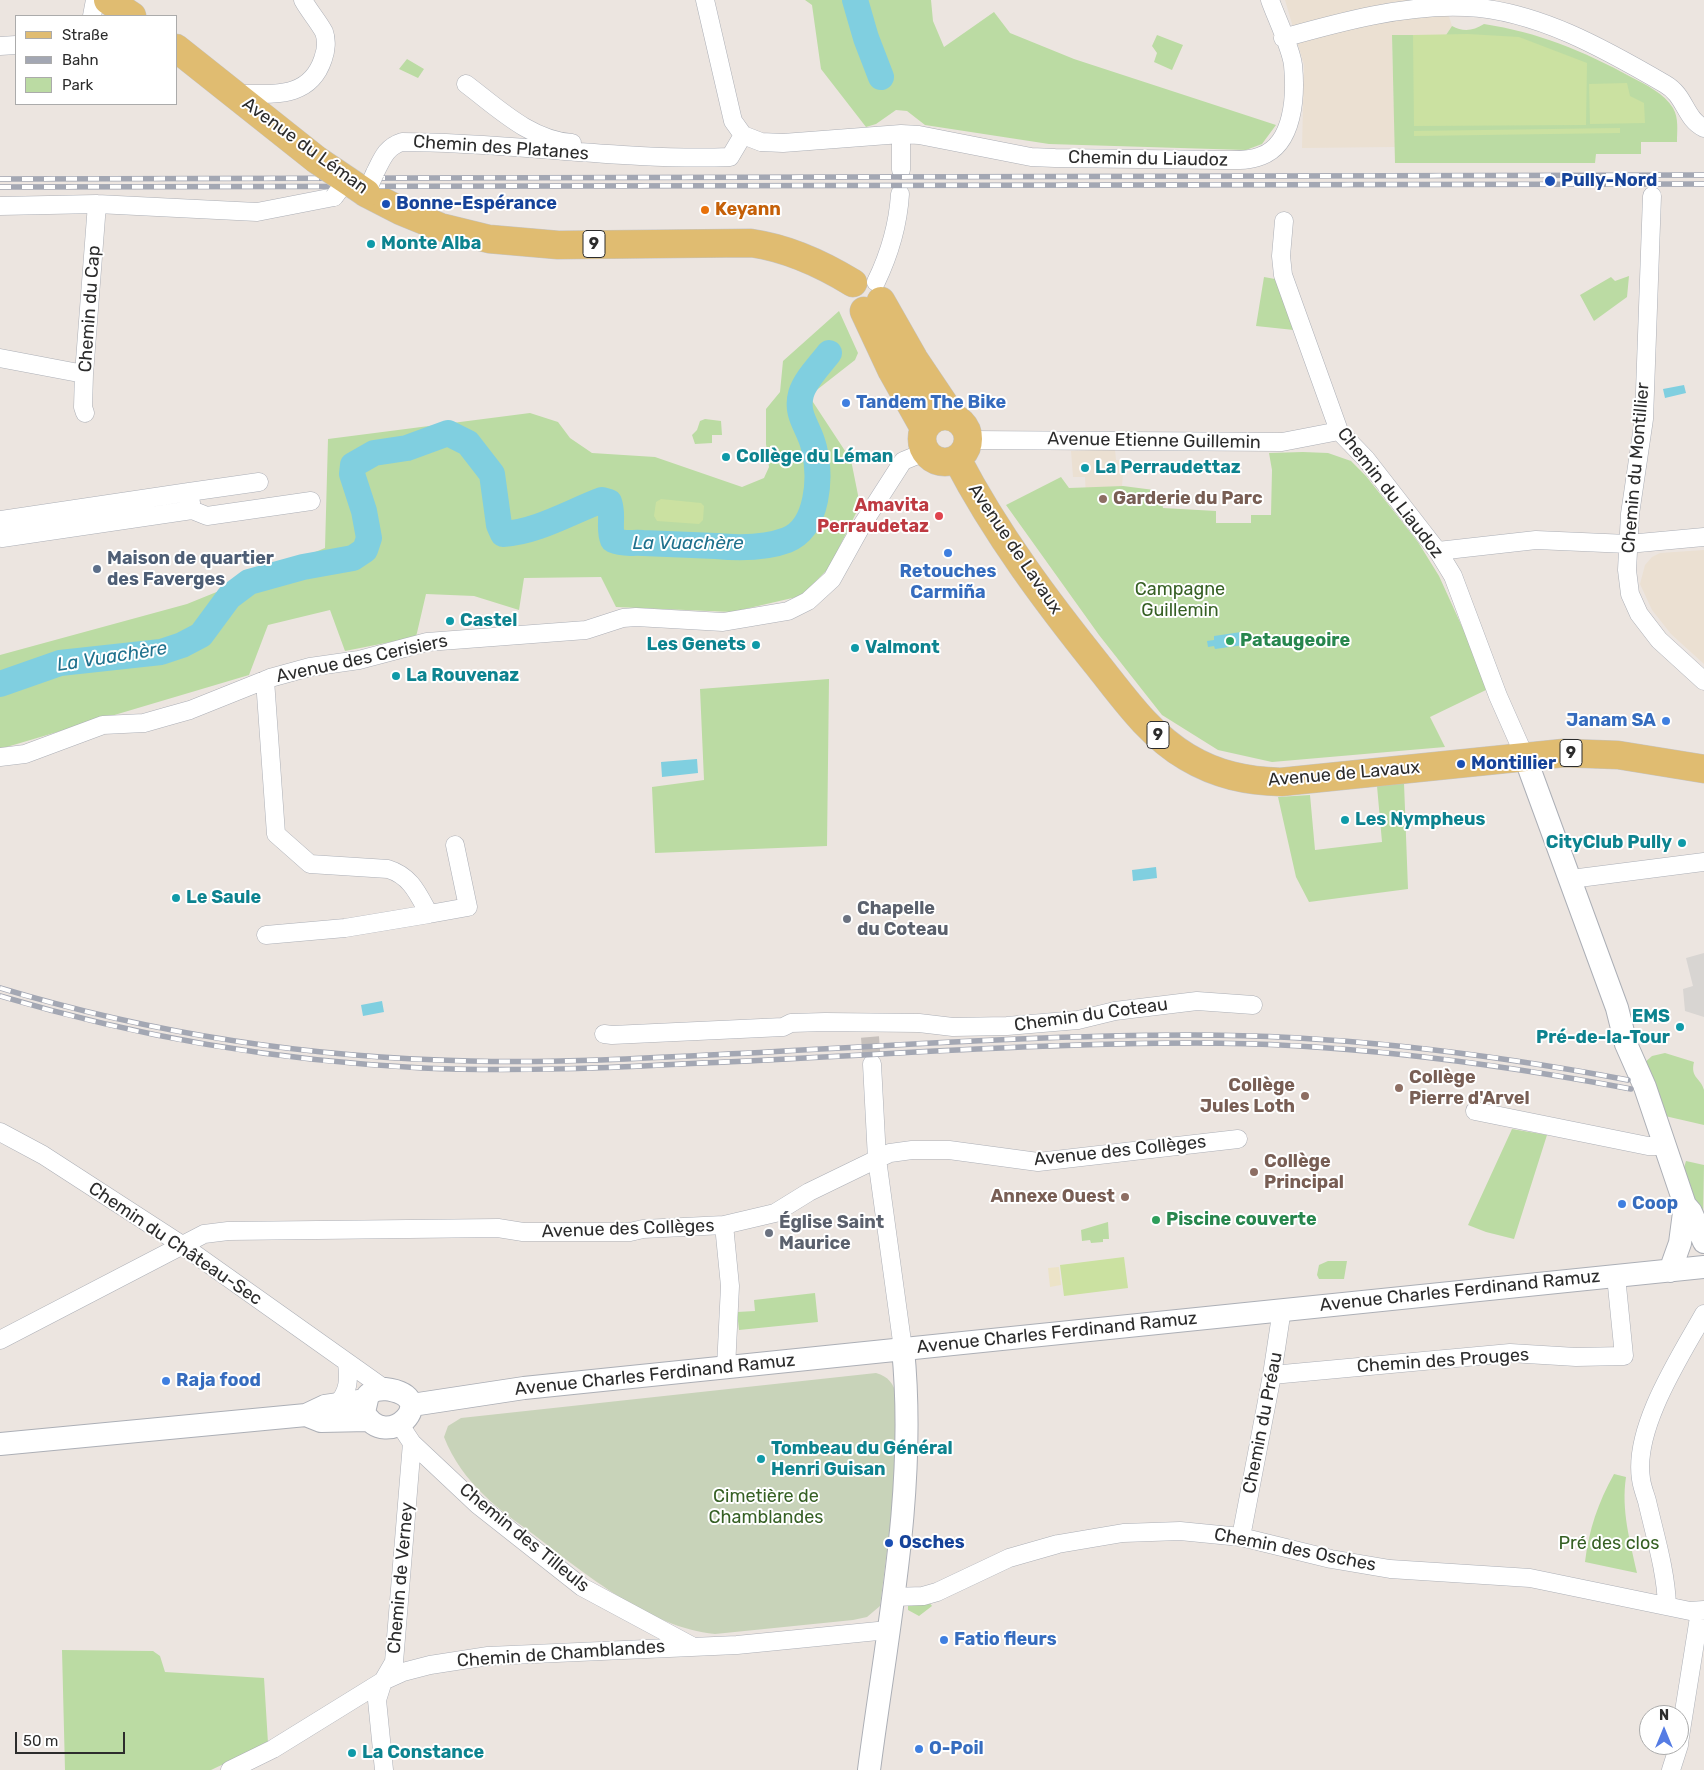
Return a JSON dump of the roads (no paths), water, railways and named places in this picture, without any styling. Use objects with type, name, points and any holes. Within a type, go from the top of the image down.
[{"type":"main road","points":[[108,0],[130,15]]},
{"type":"main road","name":"Avenue du Léman","points":[[178,50],[317,160],[349,191],[440,227],[471,236],[558,244],[758,244],[793,254],[836,272],[868,294]]},
{"type":"main road","points":[[868,294],[892,371],[924,440],[938,461],[951,462],[963,449],[963,425],[953,417],[945,416],[934,419],[924,440]]},
{"type":"main road","name":"9","points":[[868,294],[953,417]]},
{"type":"main road","name":"Avenue de Lavaux","points":[[963,449],[979,502],[1014,554],[1118,690],[1152,730],[1174,748],[1206,768],[1251,781],[1281,782],[1564,753],[1612,754],[1704,769]]},
{"type":"street","points":[[92,15],[95,0]]},
{"type":"street","points":[[234,94],[283,93],[299,90],[311,78],[321,63],[326,50],[324,34],[303,0]]},
{"type":"street","points":[[704,0],[734,122],[747,137],[761,142],[783,143],[901,134],[901,170]]},
{"type":"street","name":"Chemin du Liaudoz","points":[[901,134],[919,135],[1031,156],[1055,158],[1243,160],[1261,156],[1282,140],[1290,123],[1293,64],[1270,0]]},
{"type":"street","points":[[1283,38],[1372,15],[1416,10],[1465,6],[1508,13],[1568,33],[1603,49],[1667,85],[1678,92],[1694,123],[1704,128]]},
{"type":"street","points":[[0,46],[15,45]]},
{"type":"street","name":"Chemin des Platanes","points":[[466,84],[526,129],[555,142],[606,146],[635,157]]},
{"type":"street","name":"Chemin des Platanes","points":[[349,191],[392,145],[402,142],[635,157],[730,157],[747,137]]},
{"type":"street","points":[[0,206],[97,204],[257,212],[349,191]]},
{"type":"street","points":[[868,294],[890,254],[896,228],[900,194]]},
{"type":"street","name":"Chemin du Montillier","points":[[1652,196],[1644,419],[1630,514],[1628,544],[1630,594],[1639,614],[1659,640],[1704,681]]},
{"type":"street","name":"Chemin du Cap","points":[[85,413],[83,407],[84,374],[97,204]]},
{"type":"street","name":"Chemin du Liaudoz","points":[[1284,221],[1281,256],[1283,275],[1339,431],[1366,459],[1438,551],[1453,576],[1507,717],[1525,757]]},
{"type":"street","points":[[0,358],[84,374]]},
{"type":"street","name":"Avenue Etienne Guillemin","points":[[963,449],[1282,442],[1339,431]]},
{"type":"street","name":"Avenue des Cerisiers","points":[[0,757],[25,754],[103,725],[144,723],[173,715],[265,680],[310,667],[359,660],[439,640],[586,630],[623,618],[636,617],[723,622],[788,611],[808,601],[832,579],[862,525],[904,461],[924,440]]},
{"type":"street","points":[[0,520],[259,482]]},
{"type":"street","points":[[189,492],[192,510]]},
{"type":"street","points":[[1,534],[192,510],[207,516],[311,501]]},
{"type":"street","points":[[1438,551],[1536,540],[1628,544],[1704,538]]},
{"type":"street","points":[[265,680],[276,834],[310,864],[388,869],[399,872],[411,882],[429,914]]},
{"type":"street","points":[[1525,757],[1571,879],[1617,1008],[1618,1018],[1633,1062],[1640,1073],[1685,1205],[1691,1212],[1704,1242]]},
{"type":"street","points":[[266,935],[345,928],[468,907],[455,845]]},
{"type":"street","points":[[1571,879],[1704,862]]},
{"type":"street","name":"Chemin du Coteau","points":[[604,1034],[783,1027],[791,1023],[824,1022],[870,1030],[919,1023],[953,1027],[1007,1026],[1078,1020],[1115,1011],[1198,1001],[1252,1005]]},
{"type":"street","points":[[869,1770],[893,1597],[906,1451],[906,1389],[903,1349],[876,1159],[872,1064]]},
{"type":"street","points":[[1475,1111],[1648,1146],[1665,1146]]},
{"type":"street","name":"Chemin du Château-Sec","points":[[0,1132],[43,1155],[182,1245],[347,1363],[366,1374],[371,1401]]},
{"type":"street","name":"Avenue des Collèges","points":[[0,1340],[204,1234],[228,1231],[498,1228],[523,1232],[630,1232],[643,1228],[724,1225],[775,1213],[809,1192],[876,1159],[912,1150],[949,1150],[1038,1162],[1238,1138]]},
{"type":"street","points":[[1670,1271],[1680,1243],[1685,1205]]},
{"type":"street","points":[[724,1225],[730,1286],[726,1368]]},
{"type":"street","name":"Avenue Charles Ferdinand Ramuz","points":[[412,1405],[524,1388],[1704,1267]]},
{"type":"street","name":"Chemin des Prouges","points":[[1272,1375],[1510,1353],[1576,1357],[1624,1356],[1616,1276]]},
{"type":"street","name":"Chemin du Préau","points":[[1241,1537],[1272,1375],[1282,1310]]},
{"type":"street","points":[[1667,1606],[1666,1585],[1640,1479],[1645,1441],[1657,1401],[1704,1314]]},
{"type":"street","points":[[337,1404],[345,1397],[348,1379],[347,1363]]},
{"type":"street","points":[[306,1415],[322,1420],[371,1401],[402,1393],[412,1405],[412,1413],[408,1420],[406,1434],[391,1427],[379,1426],[371,1401]]},
{"type":"street","points":[[0,1444],[306,1415],[325,1406],[371,1401]]},
{"type":"street","name":"Chemin des Tilleuls","points":[[406,1434],[509,1531],[582,1588],[691,1646]]},
{"type":"street","name":"Chemin de Verney","points":[[384,1770],[377,1700],[382,1681],[394,1662],[406,1434]]},
{"type":"street","name":"Chemin des Osches","points":[[893,1597],[923,1596],[937,1592],[1009,1558],[1072,1540],[1123,1533],[1180,1531],[1241,1537],[1341,1561],[1438,1573],[1530,1578],[1667,1606],[1702,1610]]},
{"type":"street","points":[[1686,1705],[1702,1610]]},
{"type":"street","name":"Chemin de Chamblandes","points":[[230,1770],[273,1749],[382,1681],[403,1672],[430,1665],[488,1656],[737,1645],[888,1630]]},
{"type":"street","points":[[1672,1770],[1676,1755]]},
{"type":"water","points":[[1684,385],[1686,393],[1665,398],[1663,389]]},
{"type":"water","name":"Pataugeoire","points":[[1241,632],[1242,635],[1247,634],[1248,641],[1243,642],[1244,645],[1215,649],[1214,646],[1208,647],[1207,641],[1214,640],[1214,636]]},
{"type":"water","points":[[697,759],[698,773],[662,777],[661,762]]},
{"type":"water","points":[[1156,867],[1157,878],[1133,881],[1132,870]]},
{"type":"water","points":[[382,1001],[384,1012],[363,1016],[361,1005]]},
{"type":"waterway","name":"La Vuachère","points":[[855,0],[866,38],[881,77]]},
{"type":"waterway","name":"La Vuachère","points":[[0,684],[60,663],[161,652],[182,645],[201,635],[229,597],[249,582],[303,567],[353,558],[365,550],[369,538],[364,511],[352,474],[353,465],[374,453],[407,448],[448,433],[468,443],[492,474],[499,525],[503,534],[541,526],[602,500],[609,502],[613,540],[621,542],[743,547],[770,545],[787,540],[798,533],[806,524],[815,500],[817,486],[816,459],[812,441],[801,415],[800,402],[806,383],[829,353]]},
{"type":"tunnel","points":[[870,1037],[872,1064]]},
{"type":"railway","points":[[0,179],[1704,175]]},
{"type":"railway","points":[[0,187],[1704,184]]},
{"type":"railway","points":[[0,988],[58,1004],[174,1031],[292,1049],[410,1059],[470,1061],[590,1060],[1013,1039],[1194,1035],[1303,1038],[1412,1047],[1574,1070],[1628,1080]]},
{"type":"railway","points":[[0,996],[104,1024],[209,1045],[315,1060],[368,1065],[492,1070],[562,1069],[1073,1045],[1252,1044],[1361,1050],[1415,1056],[1523,1070],[1631,1089]]},
{"type":"place","name":"Pully-Nord","points":[[1550,181]]},
{"type":"place","name":"Bonne-Espérance","points":[[386,204]]},
{"type":"place","name":"Keyann","points":[[705,210]]},
{"type":"place","name":"Monte Alba","points":[[371,244]]},
{"type":"place","name":"Tandem The Bike","points":[[846,403]]},
{"type":"place","name":"Collège du Léman","points":[[726,457]]},
{"type":"place","name":"La Perraudettaz","points":[[1085,468]]},
{"type":"place","name":"Garderie du Parc","points":[[1103,499]]},
{"type":"place","name":"Amavita Perraudetaz","points":[[939,516]]},
{"type":"place","name":"Retouches Carmiña","points":[[948,553]]},
{"type":"place","name":"Maison de quartier des Faverges","points":[[97,569]]},
{"type":"place","name":"Castel","points":[[450,621]]},
{"type":"place","name":"Pataugeoire","points":[[1230,641]]},
{"type":"place","name":"Les Genets","points":[[756,645]]},
{"type":"place","name":"Valmont","points":[[855,648]]},
{"type":"place","name":"La Rouvenaz","points":[[396,676]]},
{"type":"place","name":"Janam SA","points":[[1666,721]]},
{"type":"place","name":"Montillier","points":[[1461,764]]},
{"type":"place","name":"Les Nympheus","points":[[1345,820]]},
{"type":"place","name":"CityClub Pully","points":[[1682,843]]},
{"type":"place","name":"Le Saule","points":[[176,898]]},
{"type":"place","name":"Chapelle du Coteau","points":[[847,919]]},
{"type":"place","name":"EMS Pré-de-la-Tour","points":[[1680,1027]]},
{"type":"place","name":"Collège Pierre d'Arvel","points":[[1399,1088]]},
{"type":"place","name":"Collège Jules Loth","points":[[1305,1096]]},
{"type":"place","name":"Collège Principal","points":[[1254,1172]]},
{"type":"place","name":"Annexe Ouest","points":[[1125,1197]]},
{"type":"place","name":"Coop","points":[[1622,1204]]},
{"type":"place","name":"Piscine couverte","points":[[1156,1220]]},
{"type":"place","name":"Église Saint Maurice","points":[[769,1233]]},
{"type":"place","name":"Raja food","points":[[166,1381]]},
{"type":"place","name":"Tombeau du Général Henri Guisan","points":[[761,1459]]},
{"type":"place","name":"Osches","points":[[889,1543]]},
{"type":"place","name":"Fatio fleurs","points":[[944,1640]]},
{"type":"place","name":"O-Poil","points":[[919,1749]]},
{"type":"place","name":"La Constance","points":[[352,1753]]},
{"type":"park label","name":"Campagne Guillemin","points":[[1180,600]]},
{"type":"park label","name":"Cimetière de Chamblandes","points":[[766,1507]]},
{"type":"park label","name":"Pré des clos","points":[[1609,1544]]}]
